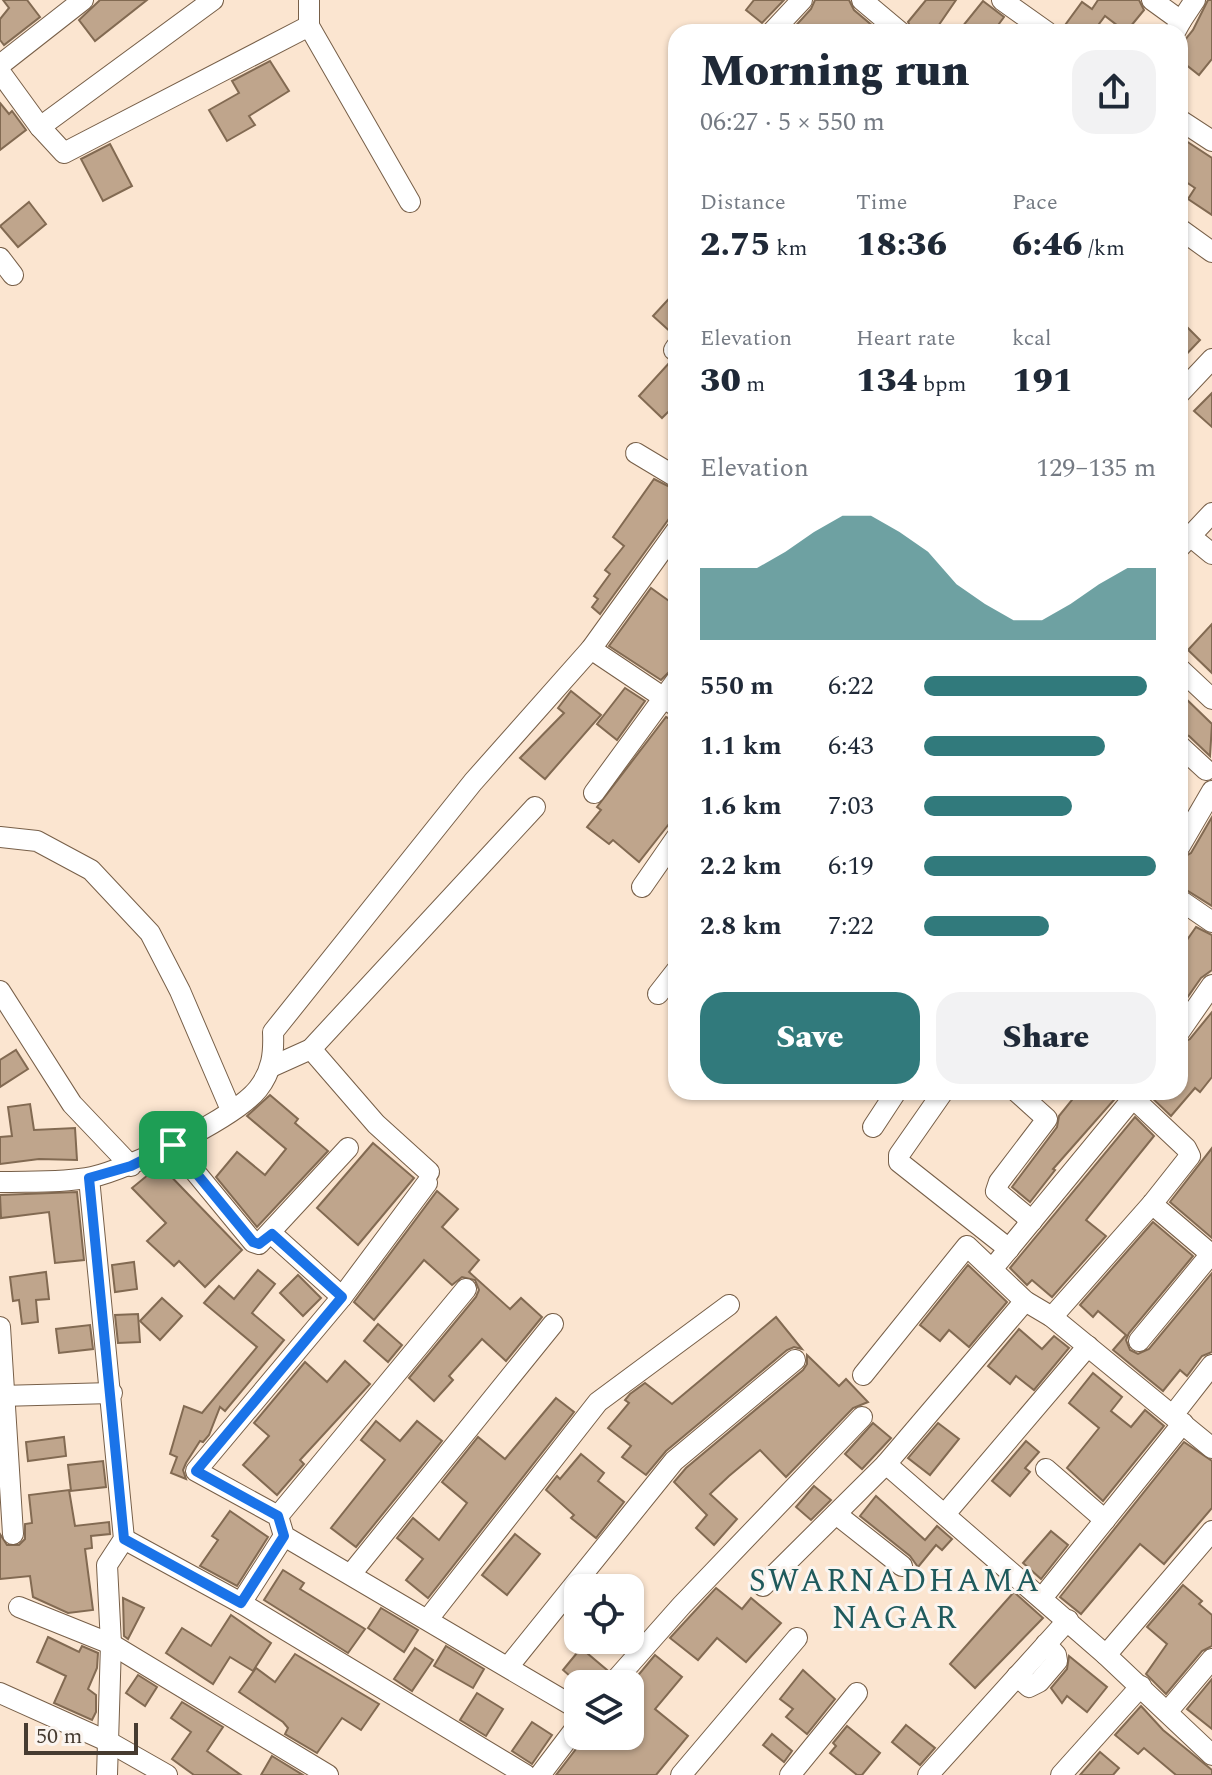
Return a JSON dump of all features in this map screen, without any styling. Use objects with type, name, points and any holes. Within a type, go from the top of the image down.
[{"type":"street","points":[[0,65],[83,0]]},
{"type":"street","points":[[40,127],[213,0]]},
{"type":"street","points":[[309,0],[309,26],[410,202]]},
{"type":"street","points":[[780,24],[802,0]]},
{"type":"street","points":[[862,0],[884,24]]},
{"type":"street","points":[[1002,0],[1036,24]]},
{"type":"street","points":[[1152,0],[1176,24]]},
{"type":"street","points":[[1179,24],[1195,0]]},
{"type":"street","points":[[0,72],[40,127],[64,153],[309,26]]},
{"type":"street","points":[[1188,125],[1212,139]]},
{"type":"street","points":[[1188,235],[1212,252]]},
{"type":"street","points":[[0,258],[13,275]]},
{"type":"street","points":[[1188,384],[1212,359]]},
{"type":"street","points":[[636,453],[668,472]]},
{"type":"street","points":[[1188,539],[1212,513]]},
{"type":"street","points":[[0,1182],[89,1178],[131,1166],[173,1145],[256,1091],[271,1067],[273,1032],[473,782],[591,649],[668,542]]},
{"type":"street","points":[[1188,543],[1212,554]]},
{"type":"street","points":[[591,649],[668,693]]},
{"type":"street","points":[[1188,676],[1212,699]]},
{"type":"street","points":[[594,793],[668,700]]},
{"type":"street","points":[[1188,754],[1210,771]]},
{"type":"street","points":[[1188,832],[1212,791]]},
{"type":"street","points":[[271,1067],[311,1049],[535,807]]},
{"type":"street","points":[[0,837],[37,841],[91,870],[150,933],[180,991],[231,1110]]},
{"type":"street","points":[[642,887],[668,850]]},
{"type":"street","points":[[1188,906],[1212,922]]},
{"type":"street","points":[[658,994],[668,981]]},
{"type":"street","points":[[1188,1020],[1212,985]]},
{"type":"street","points":[[0,991],[72,1104],[131,1166]]},
{"type":"street","points":[[311,1049],[428,1178],[342,1297],[196,1471],[351,1574],[564,1701]]},
{"type":"street","points":[[873,1127],[891,1100]]},
{"type":"street","points":[[937,1100],[899,1155],[899,1162],[1009,1249]]},
{"type":"street","points":[[1026,1100],[1047,1119],[999,1182],[996,1191],[1032,1221]]},
{"type":"street","points":[[993,1268],[1132,1100]]},
{"type":"street","points":[[1052,1317],[1190,1156],[1141,1100]]},
{"type":"street","points":[[173,1145],[253,1242],[259,1244],[272,1234],[348,1148]]},
{"type":"street","points":[[89,1178],[124,1539],[107,1565],[111,1644],[107,1775]]},
{"type":"street","points":[[1139,1341],[1212,1255],[1152,1204]]},
{"type":"street","points":[[272,1234],[342,1297]]},
{"type":"street","points":[[863,1375],[967,1246],[1025,1301],[1052,1317],[1212,1448]]},
{"type":"street","points":[[241,1603],[281,1526],[466,1289]]},
{"type":"street","points":[[763,1586],[886,1464],[1025,1301]]},
{"type":"street","points":[[428,1619],[598,1402],[729,1305]]},
{"type":"street","points":[[351,1574],[553,1324]]},
{"type":"street","points":[[0,1327],[13,1534]]},
{"type":"street","points":[[945,1514],[1088,1346]]},
{"type":"street","points":[[508,1667],[674,1461],[795,1360]]},
{"type":"street","points":[[1042,1598],[1105,1520],[1178,1419],[1212,1365]]},
{"type":"street","points":[[3,1395],[112,1393]]},
{"type":"street","points":[[624,1670],[682,1605],[862,1417]]},
{"type":"street","points":[[886,1464],[1068,1620],[1212,1755]]},
{"type":"street","points":[[1046,1469],[1105,1520]]},
{"type":"street","points":[[836,1514],[902,1566]]},
{"type":"street","points":[[1106,1655],[1212,1531]]},
{"type":"street","points":[[124,1539],[241,1603],[526,1775]]},
{"type":"street","points":[[19,1607],[111,1644],[328,1775]]},
{"type":"street","points":[[928,1775],[1068,1620]]},
{"type":"street","points":[[681,1775],[797,1638]]},
{"type":"street","points":[[1168,1711],[1212,1659]]},
{"type":"street","points":[[1061,1775],[1141,1686]]},
{"type":"street","points":[[0,1693],[109,1742],[167,1775]]},
{"type":"street","points":[[790,1775],[857,1693]]},
{"type":"street","points":[[540,1775],[564,1743]]},
{"type":"building","points":[[3,0],[27,0],[40,17],[4,45],[0,40],[0,19],[9,8]]},
{"type":"building","points":[[100,0],[147,0],[95,41],[79,20]]},
{"type":"building","points":[[754,0],[784,0],[762,23],[746,10]]},
{"type":"building","points":[[815,0],[849,0],[854,10],[870,24],[797,24]]},
{"type":"building","points":[[926,0],[956,0],[940,24],[908,22]]},
{"type":"building","points":[[1098,0],[1139,0],[1144,10],[1133,24],[1116,24],[1105,16],[1099,24],[1066,24],[1082,2],[1092,9]]},
{"type":"building","points":[[1208,0],[1212,0],[1212,59],[1199,75],[1188,66],[1188,36]]},
{"type":"building","points":[[983,1],[1004,17],[999,24],[964,24]]},
{"type":"building","points":[[270,61],[289,91],[249,116],[255,125],[227,141],[209,110],[239,93],[232,81]]},
{"type":"building","points":[[0,103],[9,114],[12,111],[26,130],[0,150]]},
{"type":"building","points":[[1188,142],[1212,158],[1212,215],[1188,199],[1195,188],[1188,183]]},
{"type":"building","points":[[110,144],[132,186],[103,201],[81,159]]},
{"type":"building","points":[[29,202],[46,224],[18,247],[0,226]]},
{"type":"building","points":[[668,300],[668,330],[653,316]]},
{"type":"building","points":[[1188,328],[1200,340],[1188,353]]},
{"type":"building","points":[[668,364],[668,412],[662,418],[639,396]]},
{"type":"building","points":[[1212,393],[1212,427],[1194,411]]},
{"type":"building","points":[[654,479],[668,486],[668,520],[600,614],[592,607],[598,599],[594,596],[610,574],[605,570],[624,546],[613,537]]},
{"type":"building","points":[[651,588],[668,600],[668,673],[661,680],[609,646]]},
{"type":"building","points":[[1212,624],[1212,673],[1188,650]]},
{"type":"building","points":[[625,688],[645,701],[617,740],[597,724]]},
{"type":"building","points":[[571,691],[601,715],[545,779],[520,758],[564,713],[558,708]]},
{"type":"building","points":[[1188,701],[1212,724],[1210,756],[1189,736]]},
{"type":"building","points":[[668,718],[668,825],[639,862],[613,840],[609,844],[587,827],[601,810],[597,807]]},
{"type":"building","points":[[1212,817],[1212,906],[1188,891],[1188,855]]},
{"type":"building","points":[[1196,927],[1212,935],[1212,970],[1201,978],[1188,997],[1188,938]]},
{"type":"building","points":[[1212,1012],[1212,1077],[1200,1092],[1195,1088],[1188,1096],[1188,1040]]},
{"type":"building","points":[[16,1050],[28,1069],[0,1087],[0,1060]]},
{"type":"building","points":[[270,1095],[298,1119],[295,1123],[328,1151],[257,1227],[216,1177],[237,1152],[265,1175],[286,1149],[247,1116]]},
{"type":"building","points":[[1072,1100],[1114,1100],[1053,1169],[1030,1202],[1012,1187],[1057,1127],[1059,1116]]},
{"type":"building","points":[[1154,1100],[1185,1100],[1171,1116]]},
{"type":"building","points":[[30,1104],[34,1130],[75,1128],[77,1160],[39,1159],[0,1164],[0,1137],[12,1136],[8,1107]]},
{"type":"building","points":[[1135,1117],[1154,1136],[1086,1220],[1106,1236],[1052,1297],[1032,1280],[1027,1285],[1010,1268]]},
{"type":"building","points":[[373,1143],[414,1178],[358,1245],[317,1208]]},
{"type":"building","points":[[1212,1148],[1212,1238],[1170,1202]]},
{"type":"building","points":[[160,1165],[242,1250],[205,1287],[179,1261],[174,1266],[147,1241],[166,1223],[132,1188]]},
{"type":"building","points":[[437,1191],[458,1209],[442,1227],[479,1260],[469,1272],[510,1309],[521,1298],[542,1317],[506,1361],[482,1339],[449,1376],[453,1380],[434,1401],[409,1378],[476,1297],[479,1290],[475,1280],[462,1277],[452,1285],[424,1260],[374,1320],[354,1302]]},
{"type":"building","points":[[77,1192],[84,1260],[55,1263],[49,1212],[1,1218],[0,1195]]},
{"type":"building","points":[[1153,1222],[1193,1256],[1129,1333],[1126,1340],[1130,1350],[1138,1354],[1149,1349],[1212,1273],[1212,1352],[1202,1356],[1187,1376],[1180,1370],[1163,1391],[1113,1350],[1126,1335],[1098,1311],[1093,1317],[1080,1305]]},
{"type":"building","points":[[134,1262],[137,1289],[115,1292],[112,1265]]},
{"type":"building","points":[[968,1265],[1007,1302],[969,1347],[949,1330],[940,1341],[920,1325]]},
{"type":"building","points":[[258,1270],[275,1284],[252,1313],[284,1340],[225,1411],[220,1407],[209,1435],[203,1442],[200,1441],[186,1463],[183,1470],[186,1479],[171,1473],[177,1457],[170,1454],[184,1406],[202,1413],[257,1347],[204,1303],[219,1286],[234,1299]]},
{"type":"building","points":[[46,1272],[49,1299],[36,1300],[38,1322],[22,1324],[19,1300],[13,1301],[10,1277]]},
{"type":"building","points":[[298,1275],[321,1298],[303,1316],[280,1293]]},
{"type":"building","points":[[162,1298],[182,1316],[160,1340],[140,1321]]},
{"type":"building","points":[[138,1314],[140,1342],[118,1343],[115,1315]]},
{"type":"building","points":[[776,1317],[802,1349],[794,1347],[787,1350],[666,1451],[646,1475],[622,1457],[631,1446],[608,1428],[629,1403],[625,1400],[630,1394],[645,1383],[672,1404]]},
{"type":"building","points":[[378,1324],[402,1345],[388,1362],[364,1341]]},
{"type":"building","points":[[90,1325],[93,1349],[59,1353],[56,1329]]},
{"type":"building","points":[[1019,1329],[1042,1349],[1054,1336],[1069,1348],[1034,1390],[1016,1376],[1010,1384],[988,1366]]},
{"type":"building","points":[[807,1355],[839,1386],[846,1379],[868,1402],[853,1408],[786,1477],[760,1450],[729,1476],[710,1494],[737,1519],[714,1545],[696,1528],[707,1515],[674,1482],[686,1468],[803,1370]]},
{"type":"building","points":[[345,1361],[370,1384],[300,1460],[304,1464],[277,1495],[243,1465],[269,1436],[254,1423],[305,1362],[327,1382]]},
{"type":"building","points":[[1093,1373],[1122,1397],[1111,1411],[1131,1427],[1145,1410],[1164,1426],[1103,1501],[1067,1468],[1099,1428],[1069,1403]]},
{"type":"building","points":[[556,1398],[574,1412],[428,1598],[406,1580],[423,1559],[397,1538],[413,1518],[439,1540],[467,1503],[442,1482],[478,1437],[505,1459]]},
{"type":"building","points":[[376,1421],[400,1441],[417,1421],[442,1441],[356,1547],[331,1528],[385,1460],[361,1440]]},
{"type":"building","points":[[873,1423],[891,1438],[862,1469],[845,1454]]},
{"type":"building","points":[[938,1423],[959,1439],[930,1475],[908,1458]]},
{"type":"building","points":[[64,1437],[66,1456],[28,1461],[26,1442]]},
{"type":"building","points":[[1026,1441],[1039,1452],[1025,1468],[1030,1472],[1010,1496],[992,1481]]},
{"type":"building","points":[[1184,1442],[1212,1461],[1212,1508],[1164,1564],[1140,1544],[1081,1614],[1060,1597]]},
{"type":"building","points":[[581,1454],[604,1473],[598,1481],[624,1502],[596,1538],[571,1518],[574,1515],[546,1490]]},
{"type":"building","points":[[103,1461],[106,1487],[71,1491],[68,1465]]},
{"type":"building","points":[[814,1486],[831,1500],[811,1520],[796,1507]]},
{"type":"building","points":[[69,1490],[75,1526],[109,1522],[110,1534],[91,1536],[92,1548],[85,1549],[93,1610],[68,1613],[33,1597],[30,1576],[0,1579],[0,1534],[7,1545],[19,1545],[25,1539],[25,1524],[32,1523],[29,1495]]},
{"type":"building","points":[[876,1496],[925,1540],[937,1526],[952,1539],[942,1550],[936,1545],[918,1567],[910,1556],[860,1516]]},
{"type":"building","points":[[230,1511],[268,1537],[237,1586],[200,1566],[218,1540],[212,1536]]},
{"type":"building","points":[[1051,1531],[1068,1545],[1041,1579],[1023,1563]]},
{"type":"building","points":[[515,1534],[540,1554],[507,1595],[482,1575]]},
{"type":"building","points":[[283,1570],[304,1583],[300,1589],[365,1629],[348,1653],[264,1600]]},
{"type":"building","points":[[1183,1585],[1202,1601],[1199,1604],[1212,1615],[1212,1646],[1202,1651],[1166,1694],[1146,1674],[1167,1644],[1147,1627]]},
{"type":"building","points":[[716,1588],[742,1609],[751,1598],[781,1623],[746,1662],[717,1638],[698,1660],[670,1638]]},
{"type":"building","points":[[1014,1592],[1043,1618],[975,1688],[950,1664]]},
{"type":"building","points":[[123,1598],[144,1608],[128,1639],[124,1636]]},
{"type":"building","points":[[381,1608],[418,1630],[404,1652],[368,1628]]},
{"type":"building","points":[[231,1615],[271,1643],[253,1671],[230,1657],[213,1684],[166,1653],[182,1628],[211,1646]]},
{"type":"building","points":[[48,1637],[79,1652],[82,1646],[98,1653],[97,1668],[88,1689],[96,1695],[96,1712],[92,1720],[54,1703],[66,1676],[37,1662]]},
{"type":"building","points":[[446,1646],[484,1669],[473,1688],[434,1666]]},
{"type":"building","points":[[415,1648],[433,1660],[412,1691],[394,1679]]},
{"type":"building","points":[[295,1654],[379,1704],[361,1730],[342,1718],[317,1753],[285,1734],[288,1728],[283,1722],[239,1692],[256,1668],[275,1682]]},
{"type":"building","points":[[576,1654],[588,1654],[607,1670],[564,1671]]},
{"type":"building","points":[[655,1655],[682,1677],[655,1709],[688,1736],[656,1775],[556,1775],[575,1750],[644,1750],[642,1670]]},
{"type":"building","points":[[1069,1656],[1107,1687],[1087,1712],[1067,1696],[1062,1703],[1051,1688],[1067,1669]]},
{"type":"building","points":[[803,1670],[835,1699],[807,1734],[786,1717],[793,1709],[780,1699]]},
{"type":"building","points":[[138,1675],[157,1687],[145,1706],[126,1693]]},
{"type":"building","points":[[1212,1679],[1212,1729],[1187,1709]]},
{"type":"building","points":[[477,1693],[503,1709],[486,1736],[460,1720]]},
{"type":"building","points":[[182,1702],[223,1727],[207,1751],[241,1775],[194,1775],[172,1759],[191,1732],[171,1718]]},
{"type":"building","points":[[1141,1706],[1163,1730],[1212,1770],[1212,1775],[1176,1775],[1144,1748],[1138,1754],[1115,1735]]},
{"type":"building","points":[[532,1722],[552,1735],[532,1764],[512,1751]]},
{"type":"building","points":[[906,1725],[935,1748],[920,1765],[892,1742]]},
{"type":"building","points":[[847,1726],[880,1753],[862,1775],[857,1775],[830,1753],[836,1746],[833,1743]]},
{"type":"building","points":[[772,1734],[792,1751],[784,1762],[763,1745]]},
{"type":"building","points":[[1100,1752],[1119,1768],[1113,1775],[1080,1775]]},
{"type":"building","points":[[272,1756],[303,1775],[261,1775]]},
{"type":"district","name":"SWARNADHAMA NAGAR","points":[[895,1600]]},
{"type":"route","points":[[173,1145],[253,1242],[259,1244],[272,1234],[342,1297],[196,1471],[278,1516],[284,1536],[241,1603],[124,1539],[89,1178],[131,1166],[173,1145]]}]
